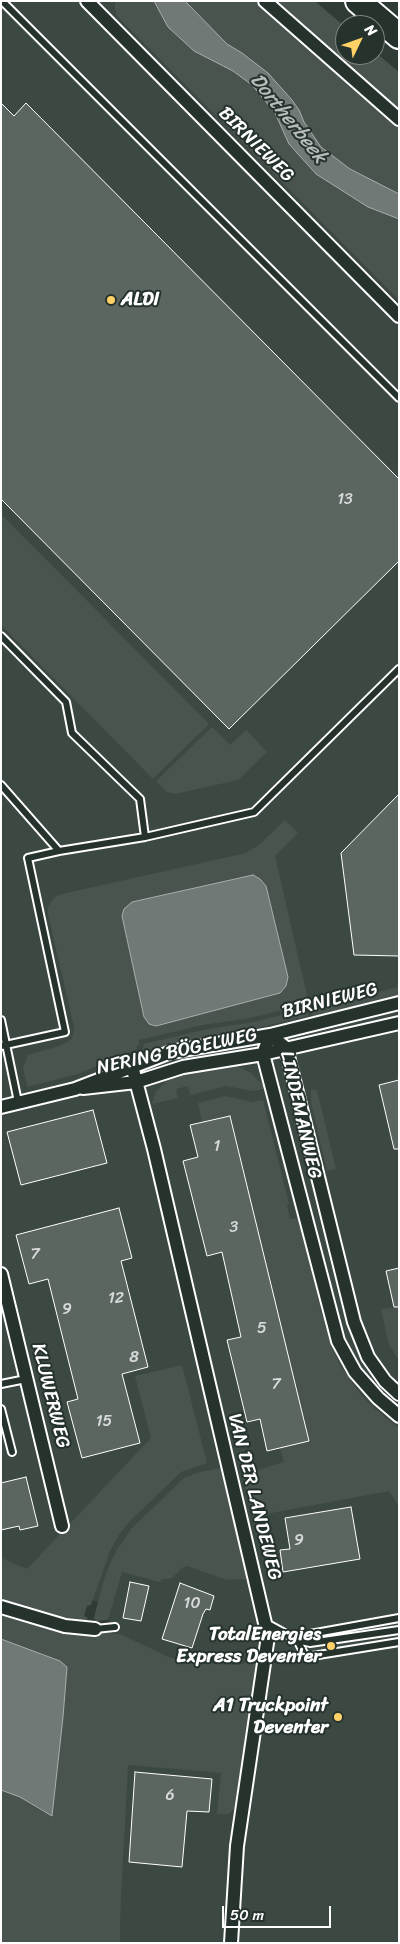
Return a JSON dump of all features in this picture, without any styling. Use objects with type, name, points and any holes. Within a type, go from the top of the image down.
[{"type":"highway","points":[[358,1],[399,36]]},
{"type":"street","points":[[265,1],[399,119]]},
{"type":"street","name":"BIRNIEWEG","points":[[96,4],[399,316]]},
{"type":"street","name":"BIRNIEWEG","points":[[270,1035],[399,1003]]},
{"type":"street","name":"BIRNIEWEG","points":[[286,1048],[399,1023]]},
{"type":"street","name":"LINDEMANWEG","points":[[399,1394],[385,1381],[368,1357],[354,1322],[286,1048],[270,1035],[263,1054],[338,1342],[355,1372],[378,1398],[399,1416]]},
{"type":"street","name":"NERING BÖGELWEG","points":[[1,1107],[75,1088],[171,1052],[270,1035]]},
{"type":"street","name":"NERING BÖGELWEG","points":[[75,1088],[136,1082],[183,1067],[263,1054],[286,1048]]},
{"type":"street","name":"VAN DER LANDEWEG","points":[[132,1066],[154,1149],[228,1472],[268,1636],[236,1846],[231,1943]]},
{"type":"street","name":"KLUWERWEG","points":[[1,1274],[62,1526]]},
{"type":"street","points":[[1,1607],[65,1626],[95,1629]]},
{"type":"lane","points":[[2,1],[399,398]]},
{"type":"lane","points":[[1,636],[66,702],[72,733],[140,799],[145,837]]},
{"type":"lane","points":[[4,1046],[65,1032],[28,858],[145,837],[254,812],[399,670]]},
{"type":"lane","points":[[1,785],[59,851]]},
{"type":"lane","points":[[1,1020],[4,1046],[18,1102]]},
{"type":"lane","points":[[1,1384],[26,1379]]},
{"type":"lane","points":[[1,1409],[12,1452]]},
{"type":"lane","points":[[297,1640],[310,1634],[399,1618]]},
{"type":"lane","points":[[266,1623],[297,1640],[310,1643],[399,1630]]},
{"type":"lane","points":[[95,1629],[115,1628]]},
{"type":"lane","points":[[297,1640],[306,1657],[399,1642]]},
{"type":"shaded area","points":[[1,1],[113,1],[399,289],[399,1943],[120,1943],[124,1655],[102,1604],[1,1563]]},
{"type":"shaded area","points":[[115,1],[154,1],[168,27],[194,51],[233,71],[252,85],[275,113],[289,144],[316,174],[368,207],[399,219],[399,300],[117,16]]},
{"type":"shaded area","points":[[185,1],[258,1],[399,127],[399,194],[350,169],[321,147],[292,100],[268,73],[227,44]]},
{"type":"shaded area","points":[[274,1],[315,1],[335,18],[335,55]]},
{"type":"shaded area","points":[[385,60],[399,72],[399,111],[347,65],[385,65]]},
{"type":"shaded area","points":[[1,514],[209,724],[153,779],[1,625]]},
{"type":"shaded area","points":[[212,727],[230,745],[246,730],[267,752],[238,780],[175,794],[167,792],[156,781]]},
{"type":"shaded area","points":[[285,820],[298,833],[275,856],[309,1004],[139,1040],[139,1045],[136,1046],[137,1049],[78,1074],[27,1087],[23,1067],[28,1055],[59,1046],[71,1040],[73,1035],[74,1027],[48,914],[48,907],[54,898],[58,895],[246,853],[260,844]],"holes":[[[252,875],[260,879],[286,986],[280,993],[156,1026],[149,1024],[144,1017],[122,916],[124,909],[132,902]]]},
{"type":"shaded area","points":[[399,987],[399,996],[312,1016],[310,1008]]},
{"type":"shaded area","points":[[306,1009],[308,1016],[248,1030],[222,1033],[213,1036],[213,1038],[142,1055],[141,1049],[144,1048],[143,1044],[208,1029],[253,1022]]},
{"type":"shaded area","points":[[229,1065],[237,1066],[251,1073],[266,1088],[253,1091],[226,1086],[190,1095],[188,1086],[176,1089],[178,1098],[152,1104],[156,1091],[170,1078]]},
{"type":"shaded area","points":[[311,1090],[317,1090],[336,1169],[327,1171],[311,1102]]},
{"type":"shaded area","points":[[225,1096],[252,1102],[263,1100],[289,1204],[287,1205],[290,1219],[299,1218],[321,1311],[332,1348],[340,1365],[362,1396],[399,1428],[399,1506],[389,1491],[261,1515],[262,1528],[256,1530],[237,1452],[243,1450],[249,1473],[284,1462],[280,1448],[268,1275],[231,1116],[202,1122],[198,1103]]},
{"type":"shaded area","points":[[399,1307],[399,1360],[389,1345],[381,1309]]},
{"type":"shaded area","points":[[182,1365],[207,1463],[181,1472],[129,1522],[110,1551],[91,1605],[87,1606],[84,1616],[88,1618],[82,1625],[1,1604],[1,1558],[27,1569],[151,1438],[135,1376]]},
{"type":"shaded area","points":[[221,1468],[247,1579],[227,1580],[187,1566],[182,1568],[172,1578],[162,1579],[159,1582],[122,1572],[108,1620],[96,1621],[94,1618],[106,1573],[116,1551],[131,1529],[184,1478],[200,1472]]},
{"type":"shaded area","points":[[1,1610],[98,1632],[120,1634],[171,1658],[202,1663],[240,1665],[247,1662],[257,1664],[235,1808],[229,1814],[217,1814],[221,1773],[128,1765],[120,1943],[1,1943],[1,1790],[20,1797],[52,1815],[67,1670],[60,1661],[1,1639]]},
{"type":"water","name":"Dortherbeek","points":[[154,1],[185,1],[227,44],[268,73],[292,100],[321,147],[350,169],[399,194],[399,219],[368,207],[316,174],[289,144],[275,113],[252,85],[233,71],[194,51],[168,27]]},
{"type":"water","points":[[253,875],[266,886],[288,977],[286,986],[280,993],[156,1026],[149,1024],[144,1017],[122,916],[124,909],[132,902]]},
{"type":"water","points":[[1,1639],[60,1661],[67,1667],[52,1816],[20,1797],[1,1790]]},
{"type":"building","name":"ALDI","points":[[1,103],[14,116],[26,103],[399,479],[399,561],[229,729],[1,499]]},
{"type":"building","points":[[399,794],[399,956],[354,955],[341,853]]},
{"type":"building","points":[[399,1080],[399,1149],[394,1149],[379,1085]]},
{"type":"building","points":[[93,1110],[107,1163],[21,1185],[7,1132]]},
{"type":"building","points":[[230,1116],[309,1441],[267,1451],[260,1419],[247,1422],[227,1340],[241,1337],[222,1252],[207,1256],[183,1161],[198,1157],[190,1125]]},
{"type":"building","points":[[119,1208],[132,1258],[121,1261],[148,1367],[122,1374],[140,1443],[82,1458],[67,1402],[78,1399],[48,1279],[29,1284],[16,1235]]},
{"type":"building","points":[[399,1268],[399,1307],[394,1307],[386,1271]]},
{"type":"building","points":[[26,1477],[38,1526],[20,1530],[19,1526],[1,1530],[1,1483]]},
{"type":"building","points":[[351,1507],[360,1559],[283,1572],[280,1550],[290,1549],[285,1518]]},
{"type":"building","points":[[130,1582],[149,1586],[141,1621],[123,1618]]},
{"type":"building","points":[[180,1583],[214,1596],[210,1610],[206,1609],[203,1614],[192,1648],[162,1639]]},
{"type":"building","points":[[135,1772],[212,1779],[209,1812],[187,1811],[182,1867],[129,1862]]},
{"type":"place","name":"ALDI","points":[[111,300]]},
{"type":"place","name":"TotalEnergies Express Deventer","points":[[331,1646]]},
{"type":"place","name":"A1 Truckpoint Deventer","points":[[338,1717]]}]
